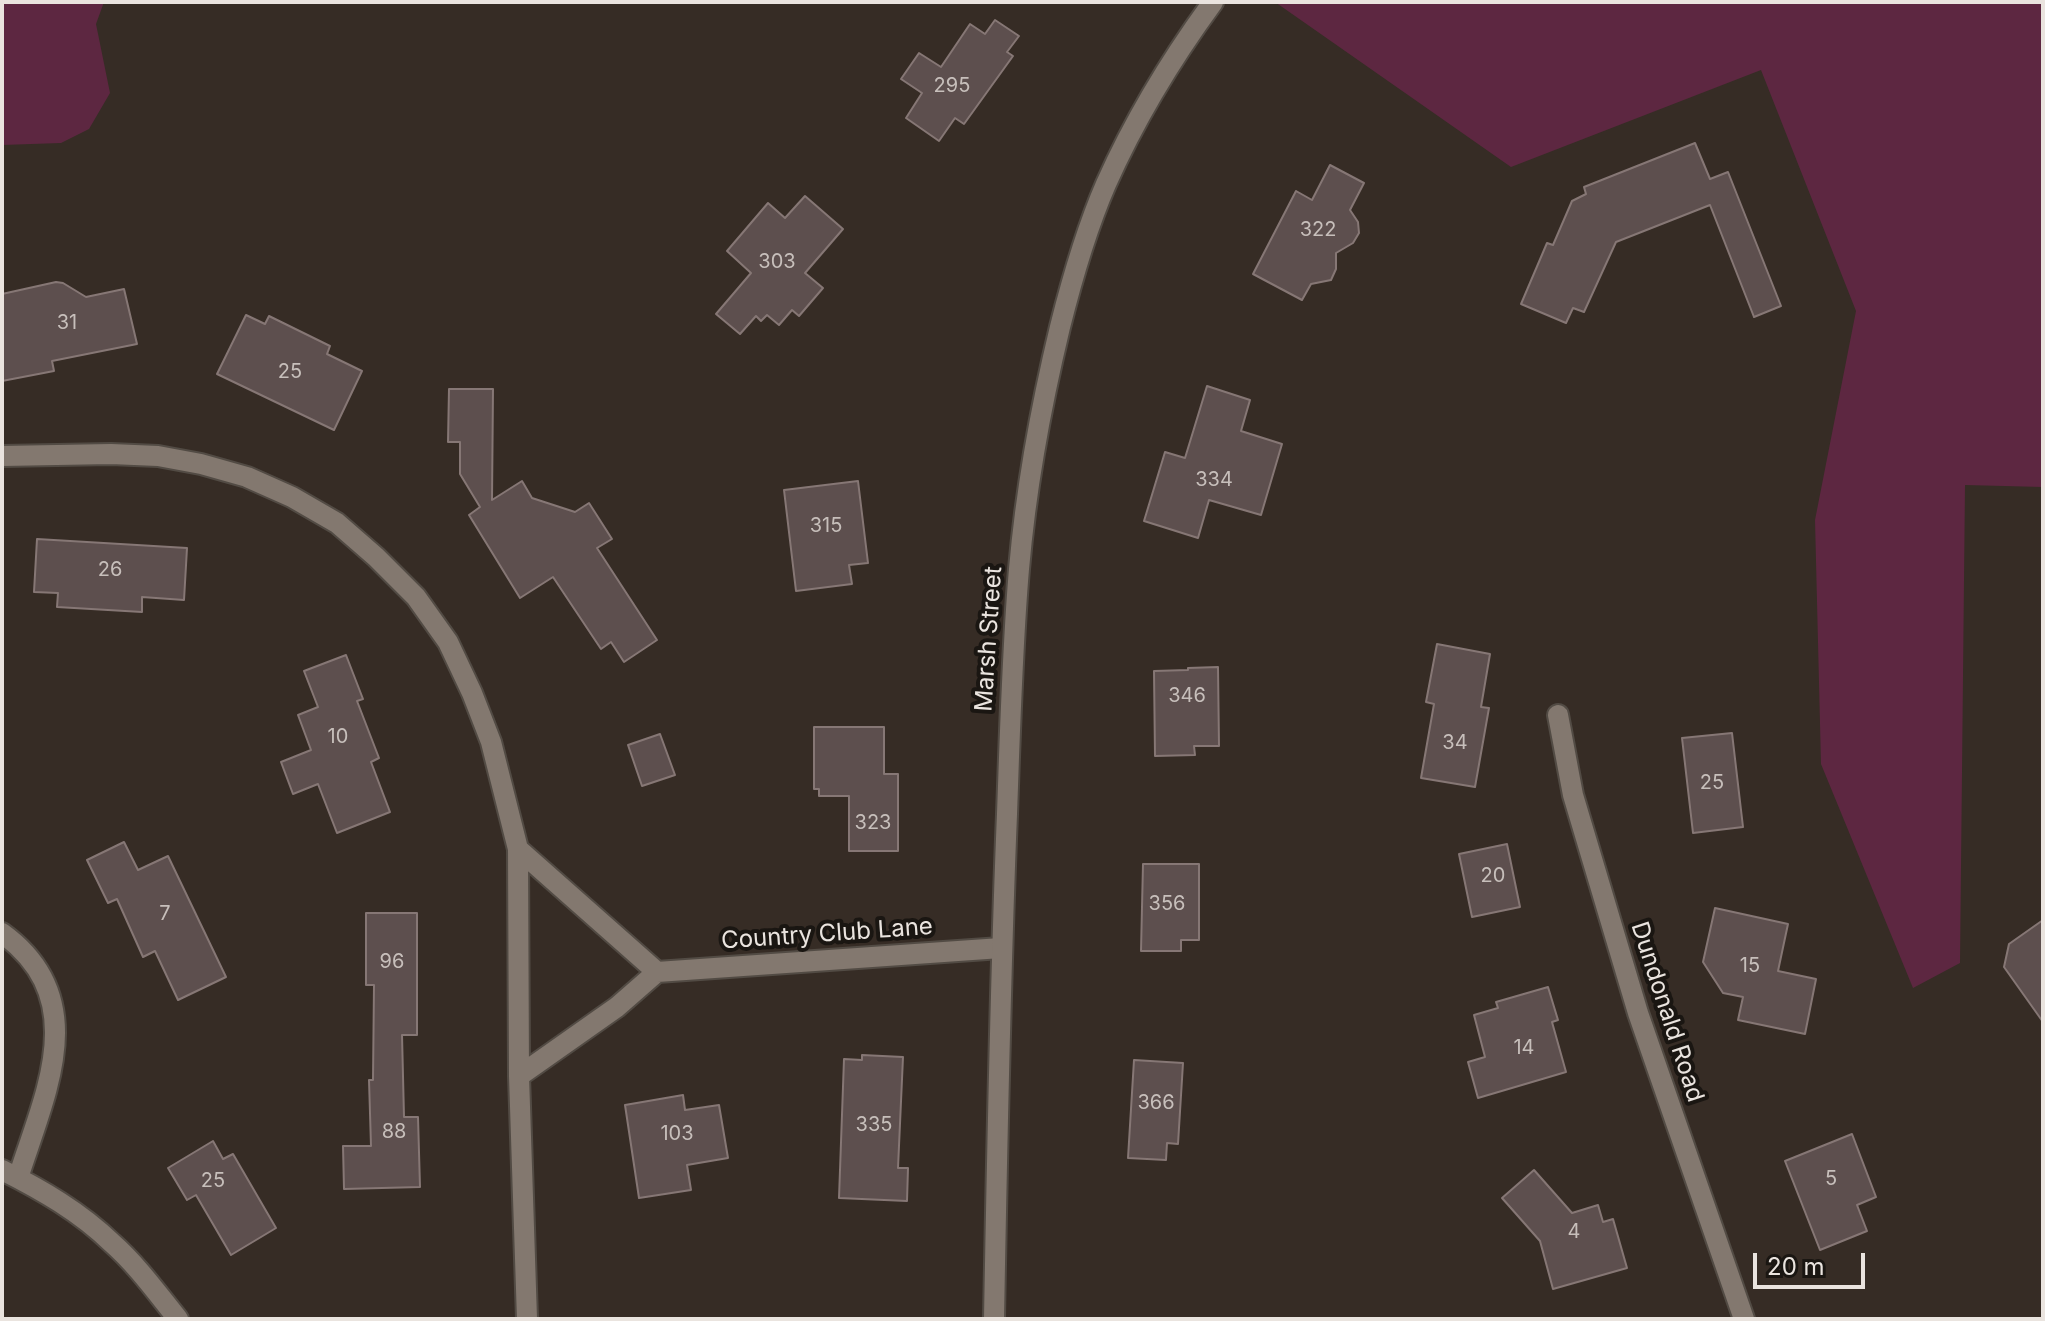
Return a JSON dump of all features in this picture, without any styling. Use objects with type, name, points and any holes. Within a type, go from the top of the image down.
[{"type":"street","name":"Marsh Street","points":[[994,1319],[1009,726],[1019,567],[1029,486],[1051,366],[1083,245],[1106,185],[1131,134],[1213,2]]},
{"type":"street","points":[[2,456],[158,456],[247,477],[292,497],[337,523],[416,597],[448,642],[491,742],[518,849],[519,1076],[527,1319]]},
{"type":"street","name":"Dundonald Road","points":[[1558,715],[1573,795],[1638,1013],[1744,1319]]},
{"type":"street","points":[[518,849],[657,972],[617,1007],[519,1076]]},
{"type":"street","points":[[2,933],[14,941],[39,972],[48,990],[56,1029],[52,1069],[10,1174],[73,1210],[113,1243],[178,1319]]},
{"type":"street","name":"Country Club Lane","points":[[657,972],[1001,948]]},
{"type":"shaded area","points":[[2,2],[104,2],[96,24],[110,93],[89,129],[61,143],[2,145]]},
{"type":"shaded area","points":[[1275,2],[2043,2],[2043,487],[1965,485],[1960,963],[1913,988],[1821,764],[1815,520],[1856,311],[1761,70],[1511,167]]},
{"type":"building","points":[[995,20],[1019,36],[1007,52],[1013,56],[964,124],[955,118],[939,141],[906,118],[922,93],[901,79],[919,53],[941,67],[970,24],[985,34]]},
{"type":"building","points":[[1695,143],[1710,179],[1728,172],[1781,306],[1754,317],[1710,205],[1616,242],[1584,312],[1573,308],[1566,323],[1521,304],[1547,243],[1553,245],[1572,201],[1586,194],[1584,187]]},
{"type":"building","points":[[1330,165],[1364,183],[1350,210],[1358,222],[1359,233],[1353,243],[1336,253],[1336,269],[1331,280],[1311,284],[1302,300],[1253,274],[1296,191],[1312,200]]},
{"type":"building","points":[[805,196],[843,229],[805,273],[823,288],[799,316],[792,310],[779,325],[767,315],[761,321],[756,316],[740,334],[716,314],[751,273],[727,251],[768,203],[785,218]]},
{"type":"building","points":[[56,282],[86,297],[124,289],[137,344],[52,361],[54,371],[2,381],[2,294]]},
{"type":"building","points":[[246,315],[265,324],[269,316],[330,346],[327,354],[362,371],[334,430],[217,374]]},
{"type":"building","points":[[1207,386],[1250,400],[1241,431],[1282,444],[1261,515],[1209,500],[1198,538],[1144,521],[1165,452],[1185,458]]},
{"type":"building","points":[[449,389],[493,389],[492,500],[522,481],[532,498],[575,512],[589,503],[612,539],[597,548],[657,640],[624,662],[611,642],[601,649],[553,577],[520,598],[469,515],[480,507],[460,474],[460,442],[448,442]]},
{"type":"building","points":[[858,481],[868,563],[849,565],[852,584],[796,591],[784,490]]},
{"type":"building","points":[[37,539],[187,548],[184,600],[142,597],[142,612],[57,607],[58,593],[34,592]]},
{"type":"building","points":[[1437,644],[1490,654],[1481,707],[1489,708],[1475,787],[1421,778],[1434,704],[1426,702]]},
{"type":"building","points":[[346,655],[363,699],[357,701],[379,758],[371,762],[390,812],[337,833],[318,784],[293,794],[281,762],[311,750],[298,715],[318,707],[304,671]]},
{"type":"building","points":[[1218,667],[1219,746],[1194,746],[1195,755],[1155,756],[1154,671]]},
{"type":"building","points":[[814,727],[884,727],[884,774],[898,774],[898,851],[849,851],[849,796],[819,796],[819,789],[814,789]]},
{"type":"building","points":[[1732,733],[1743,827],[1693,833],[1682,738]]},
{"type":"building","points":[[660,734],[675,775],[642,786],[628,745]]},
{"type":"building","points":[[124,842],[138,870],[168,856],[226,977],[178,1000],[155,951],[143,957],[117,899],[108,903],[87,860]]},
{"type":"building","points":[[1507,844],[1520,907],[1472,917],[1459,854]]},
{"type":"building","points":[[1143,864],[1199,864],[1199,940],[1181,940],[1181,951],[1141,951]]},
{"type":"building","points":[[1715,908],[1788,924],[1778,971],[1816,979],[1805,1034],[1738,1020],[1743,997],[1723,993],[1703,962]]},
{"type":"building","points":[[366,913],[417,913],[417,1035],[402,1035],[404,1117],[418,1117],[420,1187],[344,1189],[343,1146],[371,1146],[369,1080],[373,1080],[374,985],[366,985]]},
{"type":"building","points":[[2043,920],[2043,1022],[2004,967],[2009,944]]},
{"type":"building","points":[[1548,987],[1558,1020],[1552,1022],[1566,1072],[1478,1098],[1468,1062],[1485,1057],[1474,1015],[1498,1008],[1496,1002]]},
{"type":"building","points":[[862,1055],[903,1057],[898,1168],[908,1168],[907,1201],[839,1198],[844,1059],[862,1060]]},
{"type":"building","points":[[1134,1060],[1183,1063],[1178,1144],[1167,1143],[1166,1160],[1128,1158]]},
{"type":"building","points":[[683,1095],[685,1110],[719,1105],[728,1158],[687,1165],[691,1190],[639,1198],[625,1105]]},
{"type":"building","points":[[1852,1134],[1876,1197],[1857,1205],[1867,1231],[1820,1250],[1785,1161]]},
{"type":"building","points":[[213,1141],[223,1159],[233,1154],[276,1228],[231,1255],[196,1195],[187,1200],[168,1168]]},
{"type":"building","points":[[1534,1170],[1572,1213],[1598,1205],[1603,1222],[1613,1219],[1627,1268],[1553,1289],[1540,1241],[1502,1198]]}]
